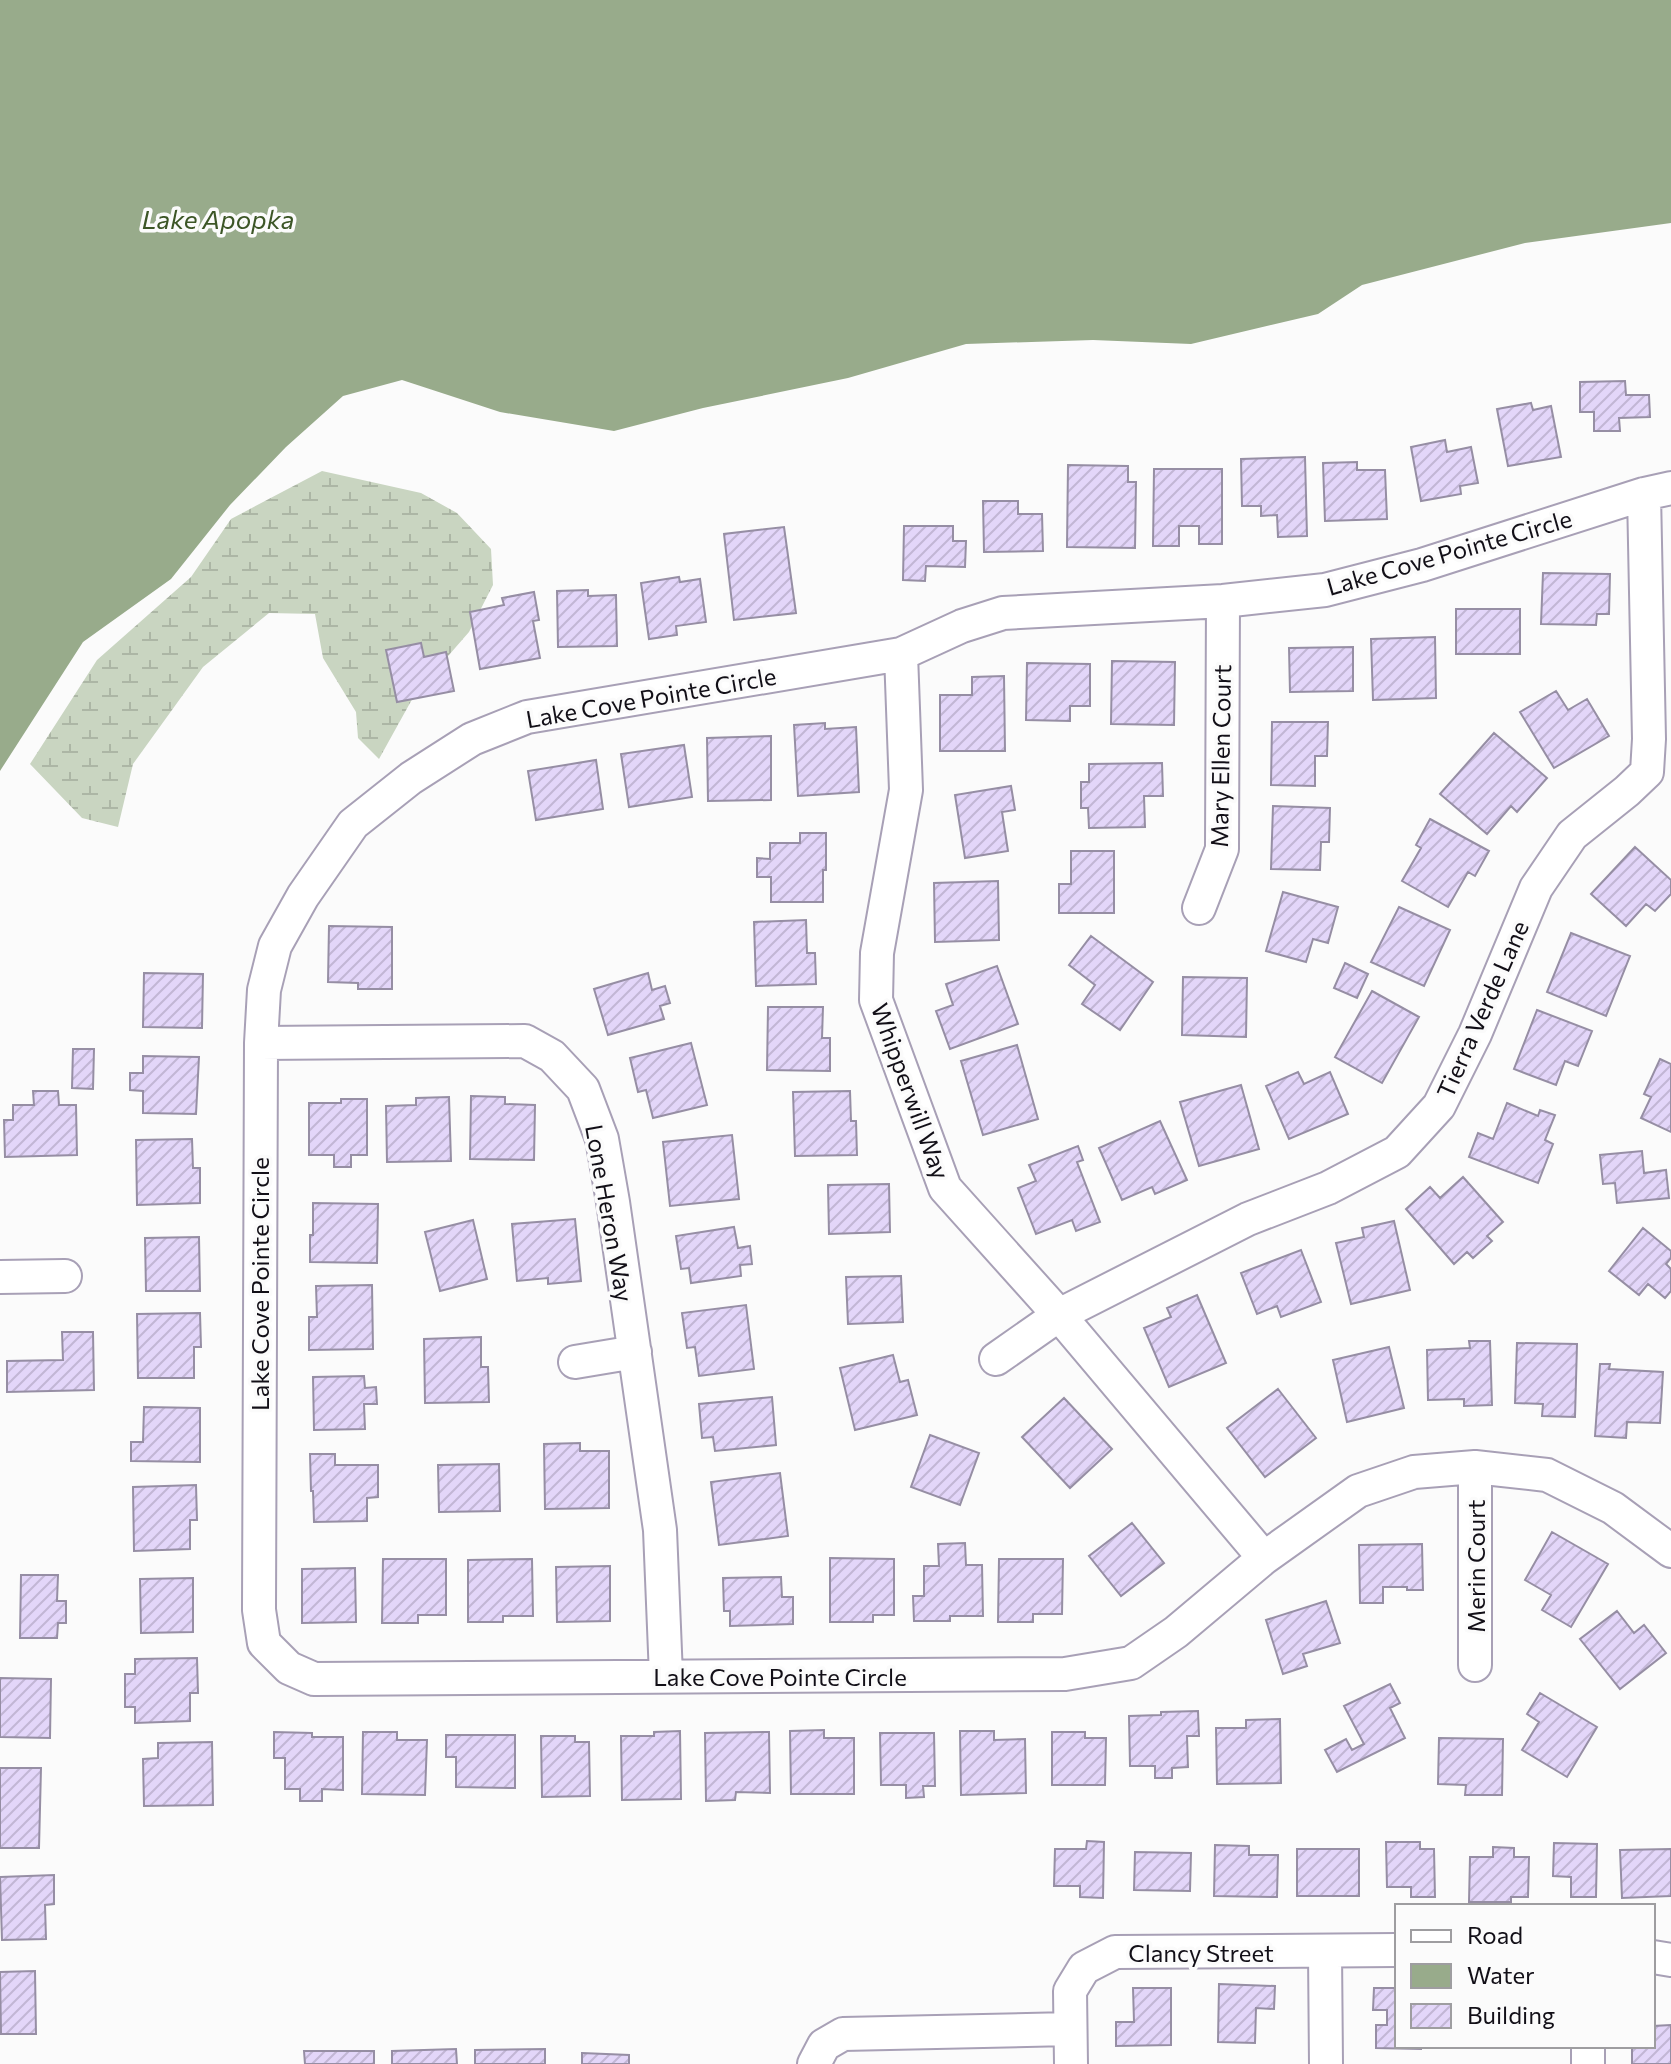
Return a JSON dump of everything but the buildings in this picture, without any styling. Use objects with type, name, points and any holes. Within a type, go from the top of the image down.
[{"type":"street","name":"Lake Cove Pointe Circle","points":[[1657,491],[1408,569],[1325,590],[1223,601],[1003,613],[962,626],[901,654],[527,717],[472,739],[411,778],[353,824],[303,896],[275,946],[264,990],[261,1043],[259,1610],[264,1643],[289,1668],[314,1679],[1065,1674],[1131,1663],[1176,1632],[1264,1558],[1358,1491],[1414,1472],[1475,1467],[1547,1475],[1613,1508],[1671,1551]]},
{"type":"street","name":"Tierra Verde Lane","points":[[996,1359],[1059,1315],[1248,1219],[1328,1188],[1397,1152],[1439,1106],[1475,1034],[1536,888],[1572,835],[1647,772],[1657,491]]},
{"type":"street","name":"Mary Ellen Court","points":[[1199,908],[1222,849],[1223,601]]},
{"type":"street","name":"Whipperwill Way","points":[[901,654],[906,790],[877,953],[876,1000],[945,1188],[1059,1315],[1264,1558]]},
{"type":"street","name":"Lone Heron Way","points":[[261,1043],[525,1041],[552,1056],[583,1089],[602,1139],[635,1352],[660,1530],[666,1676]]},
{"type":"street","points":[[0,1277],[65,1276]]},
{"type":"street","points":[[575,1362],[635,1352]]},
{"type":"street","name":"Merin Court","points":[[1475,1467],[1475,1665]]},
{"type":"street","name":"Clancy Street","points":[[1071,2064],[1070,1991],[1084,1968],[1115,1952],[1395,1950]]},
{"type":"street","points":[[1325,1952],[1326,2064]]},
{"type":"street","points":[[819,2055],[843,2034],[1070,2029]]},
{"type":"green space","points":[[322,471],[421,493],[457,513],[491,549],[493,585],[469,632],[415,694],[379,759],[358,738],[356,712],[323,658],[315,614],[269,613],[203,667],[133,764],[118,827],[82,818],[30,764],[97,660],[191,577],[231,519]]},
{"type":"water","name":"Lake Apopka","points":[[0,0],[1671,0],[1671,223],[1525,243],[1362,285],[1318,314],[1191,344],[1093,340],[966,344],[848,378],[703,408],[614,431],[500,412],[402,380],[343,396],[286,447],[230,505],[171,579],[83,642],[0,771]]}]
